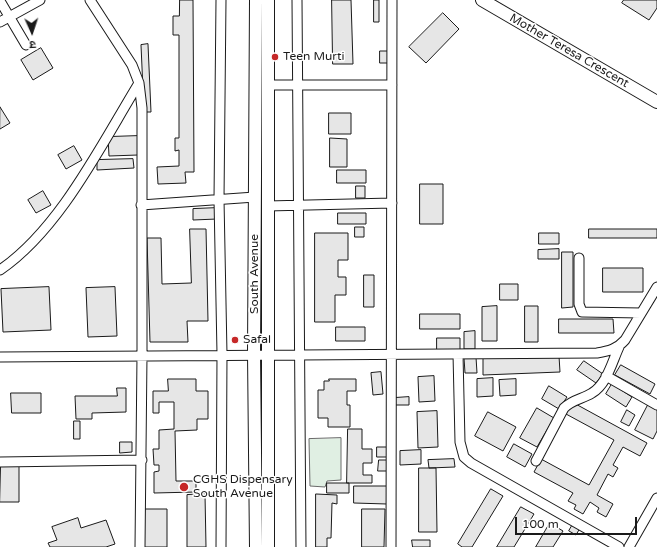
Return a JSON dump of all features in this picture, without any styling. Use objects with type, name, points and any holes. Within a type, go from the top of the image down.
[{"type":"main road","name":"South Avenue","points":[[256,0],[254,354],[256,547]]},
{"type":"main road","name":"South Avenue","points":[[268,0],[268,547]]},
{"type":"main road","name":"Mother Teresa Crescent","points":[[482,0],[657,102]]},
{"type":"main road","name":"Mother Teresa Crescent","points":[[498,0],[657,92]]},
{"type":"street","points":[[0,22],[40,0]]},
{"type":"street","points":[[90,0],[132,65],[139,83],[142,108],[142,460],[140,547]]},
{"type":"street","points":[[221,0],[219,199],[222,354],[222,547]]},
{"type":"street","points":[[298,0],[301,547]]},
{"type":"street","points":[[391,547],[392,0]]},
{"type":"street","points":[[0,1],[26,45]]},
{"type":"street","points":[[0,270],[12,262],[44,229],[73,192],[139,83]]},
{"type":"street","points":[[267,85],[392,85]]},
{"type":"street","points":[[141,205],[255,197]]},
{"type":"street","points":[[267,206],[299,204],[392,203]]},
{"type":"street","points":[[579,258],[579,304],[582,312],[641,313]]},
{"type":"street","points":[[536,461],[564,408],[570,403],[591,394],[599,388],[619,347],[625,340],[657,287]]},
{"type":"street","points":[[0,357],[222,354],[597,353],[609,351],[619,347]]},
{"type":"street","points":[[458,354],[460,442],[464,457],[471,463],[619,547]]},
{"type":"street","points":[[606,376],[657,405]]},
{"type":"street","points":[[0,462],[142,460]]},
{"type":"street","points":[[629,547],[657,498]]},
{"type":"green space","points":[[341,438],[341,480],[327,481],[325,487],[310,486],[309,439]]},
{"type":"building","points":[[180,0],[193,0],[194,172],[185,172],[186,183],[158,184],[157,167],[179,166],[179,150],[175,151],[175,138],[179,138],[179,35],[173,35],[173,16],[179,16]]},
{"type":"building","points":[[332,0],[351,0],[353,64],[333,64]]},
{"type":"building","points":[[374,0],[379,0],[379,22],[374,22]]},
{"type":"building","points":[[624,0],[657,0],[657,8],[649,20],[622,3]]},
{"type":"building","points":[[443,13],[459,29],[426,63],[409,47]]},
{"type":"building","points":[[148,44],[151,112],[144,112],[141,45]]},
{"type":"building","points":[[41,48],[53,68],[33,80],[21,60]]},
{"type":"building","points":[[380,51],[390,51],[390,63],[380,63]]},
{"type":"building","points":[[0,107],[10,123],[0,129]]},
{"type":"building","points":[[329,113],[351,113],[351,134],[329,134]]},
{"type":"building","points":[[138,136],[138,155],[109,156],[108,137]]},
{"type":"building","points":[[330,138],[347,139],[347,167],[330,167]]},
{"type":"building","points":[[74,146],[82,160],[66,169],[58,155]]},
{"type":"building","points":[[133,159],[134,168],[97,170],[97,160]]},
{"type":"building","points":[[337,170],[366,170],[366,183],[337,183]]},
{"type":"building","points":[[420,184],[443,184],[443,224],[420,224]]},
{"type":"building","points":[[356,186],[365,186],[365,198],[356,198]]},
{"type":"building","points":[[43,191],[51,205],[36,213],[28,200]]},
{"type":"building","points":[[217,208],[217,219],[193,220],[193,209]]},
{"type":"building","points":[[338,213],[366,213],[366,224],[338,224]]},
{"type":"building","points":[[355,227],[364,227],[364,237],[355,237]]},
{"type":"building","points":[[190,229],[206,229],[208,321],[187,321],[188,342],[150,342],[147,238],[161,238],[162,284],[191,283]]},
{"type":"building","points":[[589,229],[657,229],[657,238],[589,238]]},
{"type":"building","points":[[315,233],[348,233],[348,260],[338,260],[338,277],[346,277],[346,295],[335,295],[335,322],[315,322]]},
{"type":"building","points":[[539,233],[559,233],[559,244],[539,244]]},
{"type":"building","points":[[559,249],[559,259],[538,259],[538,250]]},
{"type":"building","points":[[562,252],[573,252],[573,307],[562,308]]},
{"type":"building","points":[[603,268],[643,268],[643,292],[603,292]]},
{"type":"building","points":[[364,275],[374,275],[374,307],[364,307]]},
{"type":"building","points":[[500,284],[518,284],[518,300],[500,300]]},
{"type":"building","points":[[49,287],[51,330],[3,332],[1,289]]},
{"type":"building","points":[[115,287],[117,336],[88,337],[86,288]]},
{"type":"building","points":[[497,306],[497,341],[482,341],[482,307]]},
{"type":"building","points":[[525,306],[538,306],[538,342],[525,342]]},
{"type":"building","points":[[420,314],[460,314],[460,329],[420,329]]},
{"type":"building","points":[[559,319],[613,319],[614,333],[559,333]]},
{"type":"building","points":[[336,327],[365,327],[365,341],[336,341]]},
{"type":"building","points":[[475,331],[475,349],[464,349],[464,332]]},
{"type":"building","points":[[437,338],[460,338],[460,350],[437,350]]},
{"type":"building","points":[[559,356],[560,372],[483,375],[483,358]]},
{"type":"building","points":[[476,357],[477,373],[465,373],[464,358]]},
{"type":"building","points":[[584,361],[603,374],[596,383],[577,370]]},
{"type":"building","points":[[621,365],[655,384],[650,394],[615,375]]},
{"type":"building","points":[[381,372],[383,394],[373,395],[371,373]]},
{"type":"building","points":[[434,376],[435,401],[419,402],[418,377]]},
{"type":"building","points":[[493,378],[493,396],[477,397],[477,379]]},
{"type":"building","points":[[168,379],[196,379],[196,391],[208,391],[208,419],[197,419],[197,430],[175,431],[176,481],[196,481],[196,492],[154,493],[154,472],[159,471],[159,465],[154,465],[153,449],[159,449],[159,430],[174,429],[174,402],[159,402],[159,413],[153,413],[153,391],[168,391]]},
{"type":"building","points":[[329,379],[356,379],[356,391],[347,391],[347,405],[350,405],[350,427],[328,427],[328,418],[318,418],[318,390],[324,390],[324,381],[329,381]]},
{"type":"building","points":[[516,379],[516,395],[500,396],[499,380]]},
{"type":"building","points":[[612,384],[632,397],[626,407],[606,394]]},
{"type":"building","points":[[549,386],[567,397],[559,409],[542,399]]},
{"type":"building","points":[[117,388],[126,388],[126,412],[92,413],[92,419],[76,419],[75,396],[117,396]]},
{"type":"building","points":[[11,393],[41,393],[41,413],[12,413]]},
{"type":"building","points":[[409,397],[409,405],[395,405],[394,398]]},
{"type":"building","points":[[572,402],[647,443],[640,456],[623,447],[613,465],[618,468],[613,477],[608,474],[597,495],[613,504],[606,517],[597,512],[599,508],[590,502],[583,514],[574,509],[576,505],[568,501],[573,493],[534,472],[541,459],[589,485],[614,440],[566,414]]},
{"type":"building","points":[[648,405],[657,410],[657,431],[653,439],[635,430]]},
{"type":"building","points":[[537,408],[554,418],[537,447],[520,438]]},
{"type":"building","points":[[627,410],[635,415],[629,426],[621,422]]},
{"type":"building","points":[[437,411],[438,447],[418,448],[417,412]]},
{"type":"building","points":[[488,412],[516,427],[503,451],[475,436]]},
{"type":"building","points":[[74,421],[80,421],[80,439],[74,439]]},
{"type":"building","points":[[348,429],[362,429],[362,449],[372,449],[372,463],[363,463],[363,475],[372,475],[372,483],[347,483]]},
{"type":"building","points":[[120,442],[132,442],[132,452],[120,453]]},
{"type":"building","points":[[514,444],[532,454],[525,467],[507,457]]},
{"type":"building","points":[[377,447],[389,447],[388,457],[377,457]]},
{"type":"building","points":[[421,450],[421,464],[400,465],[400,451]]},
{"type":"building","points":[[454,459],[455,467],[429,468],[428,460]]},
{"type":"building","points":[[379,460],[389,460],[389,471],[378,471]]},
{"type":"building","points":[[1,463],[19,463],[19,502],[0,502]]},
{"type":"building","points":[[419,468],[436,468],[437,532],[419,532]]},
{"type":"building","points":[[327,483],[349,483],[349,493],[327,493]]},
{"type":"building","points":[[354,486],[388,486],[387,504],[354,503]]},
{"type":"building","points":[[491,489],[503,496],[472,547],[462,547],[458,544]]},
{"type":"building","points":[[205,494],[206,547],[187,547],[187,495]]},
{"type":"building","points":[[316,494],[337,495],[337,504],[332,503],[331,538],[327,538],[327,547],[316,547]]},
{"type":"building","points":[[521,507],[534,514],[514,547],[497,547]]},
{"type":"building","points":[[144,509],[167,509],[167,547],[144,547]]},
{"type":"building","points":[[362,509],[385,509],[384,547],[362,547]]},
{"type":"building","points":[[78,518],[81,528],[106,520],[115,544],[106,547],[50,547],[48,543],[57,540],[52,527]]},
{"type":"building","points":[[550,523],[563,531],[553,547],[536,547]]},
{"type":"building","points":[[573,524],[580,528],[576,535],[569,531]]},
{"type":"building","points":[[412,540],[430,540],[430,547],[413,547]]},
{"type":"place","name":"Teen Murti","points":[[275,57]]},
{"type":"place","name":"Safal","points":[[235,340]]},
{"type":"place","name":"CGHS Dispensary South Avenue","points":[[184,487]]}]
